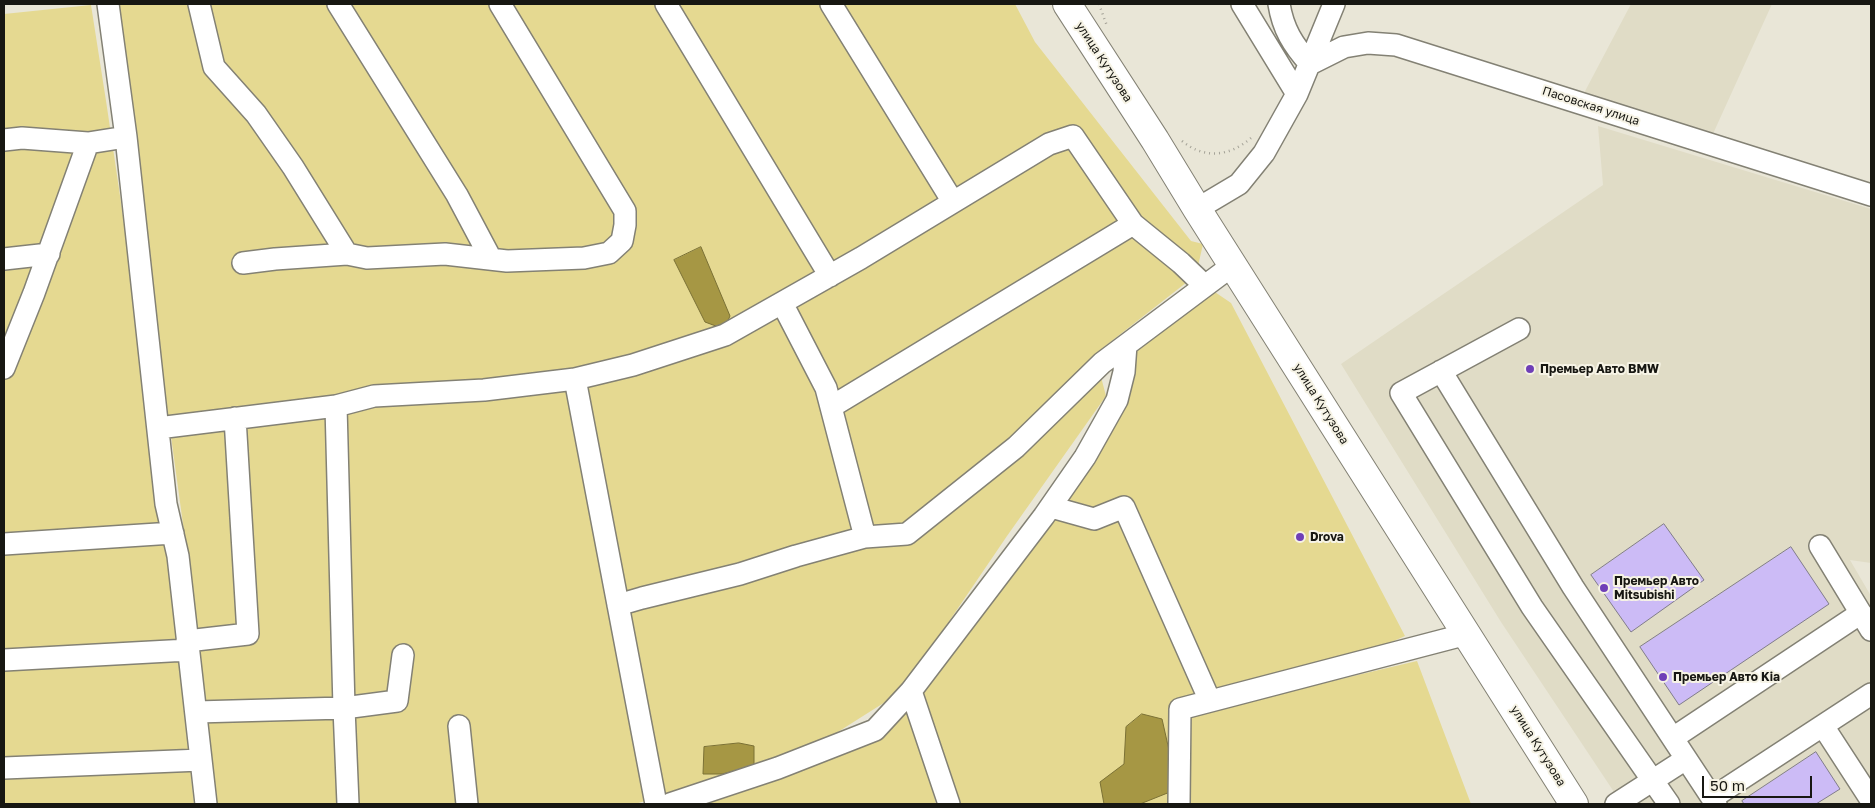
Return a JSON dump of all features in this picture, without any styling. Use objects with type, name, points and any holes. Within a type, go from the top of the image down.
[{"type":"main road","name":"улица Кутузова","points":[[1067,4],[1155,140],[1574,804]]},
{"type":"street","points":[[108,4],[126,137],[166,504],[178,556],[206,804]]},
{"type":"street","points":[[199,4],[214,67],[256,114],[293,167],[347,254]]},
{"type":"street","points":[[338,4],[457,195],[491,259]]},
{"type":"street","points":[[243,264],[275,259],[347,254],[367,258],[445,254],[507,261],[584,258],[609,253],[622,241],[625,211],[500,4]]},
{"type":"street","points":[[666,4],[830,276]]},
{"type":"street","points":[[831,4],[953,202]]},
{"type":"street","points":[[1274,4],[1246,12],[1297,94]]},
{"type":"street","points":[[1279,4],[1282,22],[1296,48],[1310,64]]},
{"type":"street","points":[[1197,209],[1239,184],[1264,153],[1297,94],[1310,64],[1318,37],[1334,4]]},
{"type":"street","name":"Пасовская улица","points":[[1310,64],[1344,47],[1368,43],[1396,45],[1871,194]]},
{"type":"street","points":[[158,428],[336,406],[374,396],[484,390],[576,379],[633,365],[725,335],[830,276],[1049,144],[1073,136],[1133,224],[1182,263],[1204,286]]},
{"type":"street","points":[[4,140],[22,138],[88,143],[126,137]]},
{"type":"street","points":[[4,368],[34,293],[88,143]]},
{"type":"street","points":[[831,407],[1133,224]]},
{"type":"street","points":[[4,259],[48,254]]},
{"type":"street","points":[[618,605],[740,574],[865,537],[907,534],[1016,447],[1102,363],[1233,265]]},
{"type":"street","points":[[782,303],[826,388],[865,537]]},
{"type":"street","points":[[1519,329],[1401,393],[1532,607],[1669,804]]},
{"type":"street","points":[[670,804],[778,768],[875,730],[911,691],[1051,507],[1085,457],[1117,400],[1124,372],[1126,345]]},
{"type":"street","points":[[1441,371],[1573,587],[1714,801],[1871,694]]},
{"type":"street","points":[[576,379],[656,804]]},
{"type":"street","points":[[336,406],[348,804]]},
{"type":"street","points":[[4,660],[188,645],[248,634],[235,418]]},
{"type":"street","points":[[1051,507],[1094,519],[1124,508],[1210,701]]},
{"type":"street","points":[[4,544],[173,533]]},
{"type":"street","points":[[1673,738],[1866,622],[1820,546]]},
{"type":"street","points":[[1179,804],[1180,709],[1468,634]]},
{"type":"street","points":[[196,712],[344,708],[397,701],[403,655]]},
{"type":"street","points":[[911,691],[949,804]]},
{"type":"street","points":[[459,726],[467,804]]},
{"type":"street","points":[[1823,726],[1871,800]]},
{"type":"street","points":[[1616,804],[1686,758]]},
{"type":"street","points":[[4,768],[201,760]]},
{"type":"path","points":[[1099,4],[1109,30]]},
{"type":"path","points":[[1179,140],[1192,150],[1207,154],[1223,153],[1241,147],[1253,136]]},
{"type":"shaded area","points":[[112,4],[1015,4],[1035,42],[1191,241],[1203,244],[1196,275],[1095,354],[1106,396],[1007,536],[901,692],[803,754],[635,804],[216,804],[195,612]]},
{"type":"shaded area","points":[[1631,4],[1772,4],[1712,136],[1583,95]]},
{"type":"shaded area","points":[[91,5],[107,105],[148,404],[194,804],[4,804],[4,14]]},
{"type":"shaded area","points":[[1598,126],[1871,209],[1871,563],[1850,560],[1871,596],[1871,804],[1622,804],[1501,622],[1341,364],[1603,185]]},
{"type":"shaded area","points":[[701,247],[730,316],[724,329],[705,322],[674,260]]},
{"type":"shaded area","points":[[1209,288],[1231,303],[1405,636],[1360,656],[1215,691],[1128,501],[1104,509],[1091,509],[1067,500],[1127,402],[1118,359]]},
{"type":"shaded area","points":[[1053,517],[1121,518],[1200,695],[1175,702],[1174,804],[951,804],[919,692],[937,676],[1013,568]]},
{"type":"shaded area","points":[[1417,661],[1471,804],[1187,804],[1188,715]]},
{"type":"shaded area","points":[[910,705],[936,804],[697,804]]},
{"type":"shaded area","points":[[1142,714],[1162,719],[1171,759],[1170,792],[1140,804],[1104,804],[1100,782],[1124,764],[1126,727]]},
{"type":"shaded area","points":[[739,743],[754,746],[754,766],[722,774],[703,774],[704,747]]},
{"type":"building","points":[[1664,524],[1704,580],[1631,632],[1591,575]]},
{"type":"building","points":[[1791,547],[1829,604],[1679,705],[1640,647]]},
{"type":"building","points":[[1816,752],[1840,789],[1816,804],[1744,804],[1742,801]]},
{"type":"place","name":"Премьер Авто BMW","points":[[1530,369]]},
{"type":"place","name":"Drova","points":[[1300,537]]},
{"type":"place","name":"Премьер Авто Mitsubishi","points":[[1604,588]]},
{"type":"place","name":"Премьер Авто Kia","points":[[1663,677]]}]
